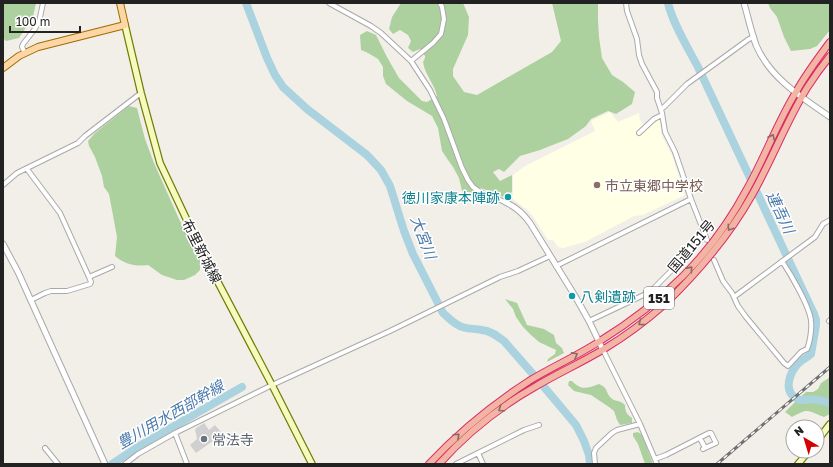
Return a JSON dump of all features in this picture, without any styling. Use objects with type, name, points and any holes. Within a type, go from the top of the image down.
[{"type":"highway","name":"国道151号","points":[[429,464],[480,416],[509,394],[541,374],[599,342],[657,300],[684,274],[700,257],[723,228],[756,173],[775,130],[795,92],[830,42]]},
{"type":"highway","name":"国道151号","points":[[439,464],[488,418],[514,399],[614,343],[654,313],[682,287],[718,246],[752,196],[802,97],[830,56]]},
{"type":"main road","points":[[3,68],[11,61],[38,47],[125,25],[120,3]]},
{"type":"main road","name":"布里新城線","points":[[125,25],[141,93],[160,163],[200,248],[312,464]]},
{"type":"street","points":[[25,53],[22,47],[23,44],[34,30],[44,3]]},
{"type":"street","points":[[328,3],[382,33],[411,61],[430,90],[444,119],[462,168],[473,187],[480,192],[514,206],[525,215],[590,321],[640,424],[657,464]]},
{"type":"street","points":[[411,61],[433,43],[441,34],[444,19],[440,3]]},
{"type":"street","points":[[626,3],[627,11],[637,39],[641,59],[646,73],[657,92],[665,132],[675,152],[707,240]]},
{"type":"street","points":[[744,3],[756,45],[770,68],[780,80],[830,117]]},
{"type":"street","points":[[660,109],[703,71],[754,37]]},
{"type":"street","points":[[3,185],[17,173],[78,143],[141,93]]},
{"type":"street","points":[[639,133],[654,119],[662,115]]},
{"type":"street","points":[[27,169],[60,213],[91,282],[90,284],[67,291],[51,291],[31,300]]},
{"type":"street","points":[[556,266],[691,198]]},
{"type":"street","points":[[734,297],[815,237],[823,224],[830,220]]},
{"type":"street","points":[[590,321],[650,292],[679,263],[704,234]]},
{"type":"street","points":[[3,244],[16,266],[104,462]]},
{"type":"street","points":[[125,464],[144,450],[175,433],[272,385],[500,277],[518,271],[550,256]]},
{"type":"street","points":[[714,260],[723,281],[734,297],[738,306],[788,366],[801,352],[807,349],[812,323],[804,301],[783,260]]},
{"type":"street","points":[[89,277],[112,267]]},
{"type":"street","points":[[595,464],[594,453],[596,448],[612,433],[617,430],[640,424]]},
{"type":"street","points":[[456,464],[514,434],[540,425]]},
{"type":"street","points":[[175,433],[188,464]]},
{"type":"street","points":[[655,459],[709,433],[711,433],[716,444],[704,449],[700,438]]},
{"type":"street","points":[[45,448],[58,464]]},
{"type":"street","points":[[478,453],[483,464]]},
{"type":"shaded area","name":"市立東郷中学校","points":[[610,112],[618,122],[639,113],[640,120],[646,127],[654,120],[660,120],[662,136],[672,155],[685,195],[643,215],[634,216],[585,242],[563,248],[558,247],[553,240],[548,240],[532,215],[513,199],[513,175],[525,166],[595,131],[591,121]]},
{"type":"shaded area","points":[[204,423],[209,430],[215,425],[227,439],[219,446],[213,441],[196,453],[190,445],[197,439],[195,429]]},
{"type":"green space","points":[[3,3],[36,3],[33,17],[19,38],[6,41],[3,38]]},
{"type":"green space","points":[[401,3],[463,3],[469,17],[468,35],[453,69],[453,76],[464,92],[477,95],[552,52],[561,41],[552,3],[598,3],[599,37],[602,58],[612,75],[635,92],[632,104],[616,114],[608,111],[591,119],[586,126],[568,139],[520,156],[504,172],[499,169],[493,172],[500,181],[512,175],[512,192],[505,198],[480,188],[472,193],[462,191],[459,178],[442,151],[438,128],[432,116],[407,101],[386,84],[383,76],[383,67],[378,59],[361,50],[360,35],[367,31],[376,35],[399,78],[422,101],[427,102],[437,96],[424,67],[423,62],[425,56],[420,49],[413,52],[408,48],[411,41],[408,35],[400,30],[393,34],[389,29],[392,17]]},
{"type":"green space","points":[[768,3],[830,3],[830,30],[817,46],[810,49],[791,51],[777,17]]},
{"type":"green space","points":[[129,106],[137,108],[145,139],[154,163],[179,219],[200,259],[200,270],[195,275],[184,280],[177,280],[162,275],[148,265],[144,266],[126,263],[115,256],[117,237],[109,194],[104,187],[102,176],[88,141],[95,133]]},
{"type":"green space","points":[[505,299],[517,303],[527,325],[544,329],[554,335],[556,343],[562,348],[564,353],[547,362],[548,359],[555,354],[556,350],[539,342],[523,327],[516,317],[513,309]]},
{"type":"green space","points":[[830,377],[830,414],[824,417],[805,411],[792,417],[785,412],[806,392],[813,392],[818,389],[821,383]]},
{"type":"green space","points":[[569,381],[572,381],[585,388],[599,384],[602,385],[612,399],[622,402],[625,405],[627,413],[632,418],[632,423],[620,425],[614,411],[591,395],[574,391],[568,385]]},
{"type":"green space","points":[[638,432],[642,435],[653,464],[645,464],[638,444],[633,436],[633,433]]},
{"type":"waterway","name":"大宮川","points":[[246,3],[267,58],[275,75],[283,87],[307,109],[367,155],[381,170],[390,186],[413,254],[443,313],[461,327],[488,331],[504,341],[576,425],[584,441],[589,455],[590,464]]},
{"type":"waterway","name":"連吾川","points":[[668,3],[677,27],[698,67],[816,320],[811,354],[801,361],[792,372],[789,382],[790,391],[793,396],[800,400],[808,399],[830,403]]},
{"type":"waterway","name":"豊川用水西部幹線","points":[[112,464],[136,448],[242,387]]},
{"type":"railway","points":[[717,464],[830,367]]},
{"type":"place","name":"市立東郷中学校","points":[[597,185]]},
{"type":"place","name":"徳川家康本陣跡","points":[[508,197]]},
{"type":"place","name":"八剣遺跡","points":[[572,296]]},
{"type":"place","name":"常法寺","points":[[204,439]]}]
